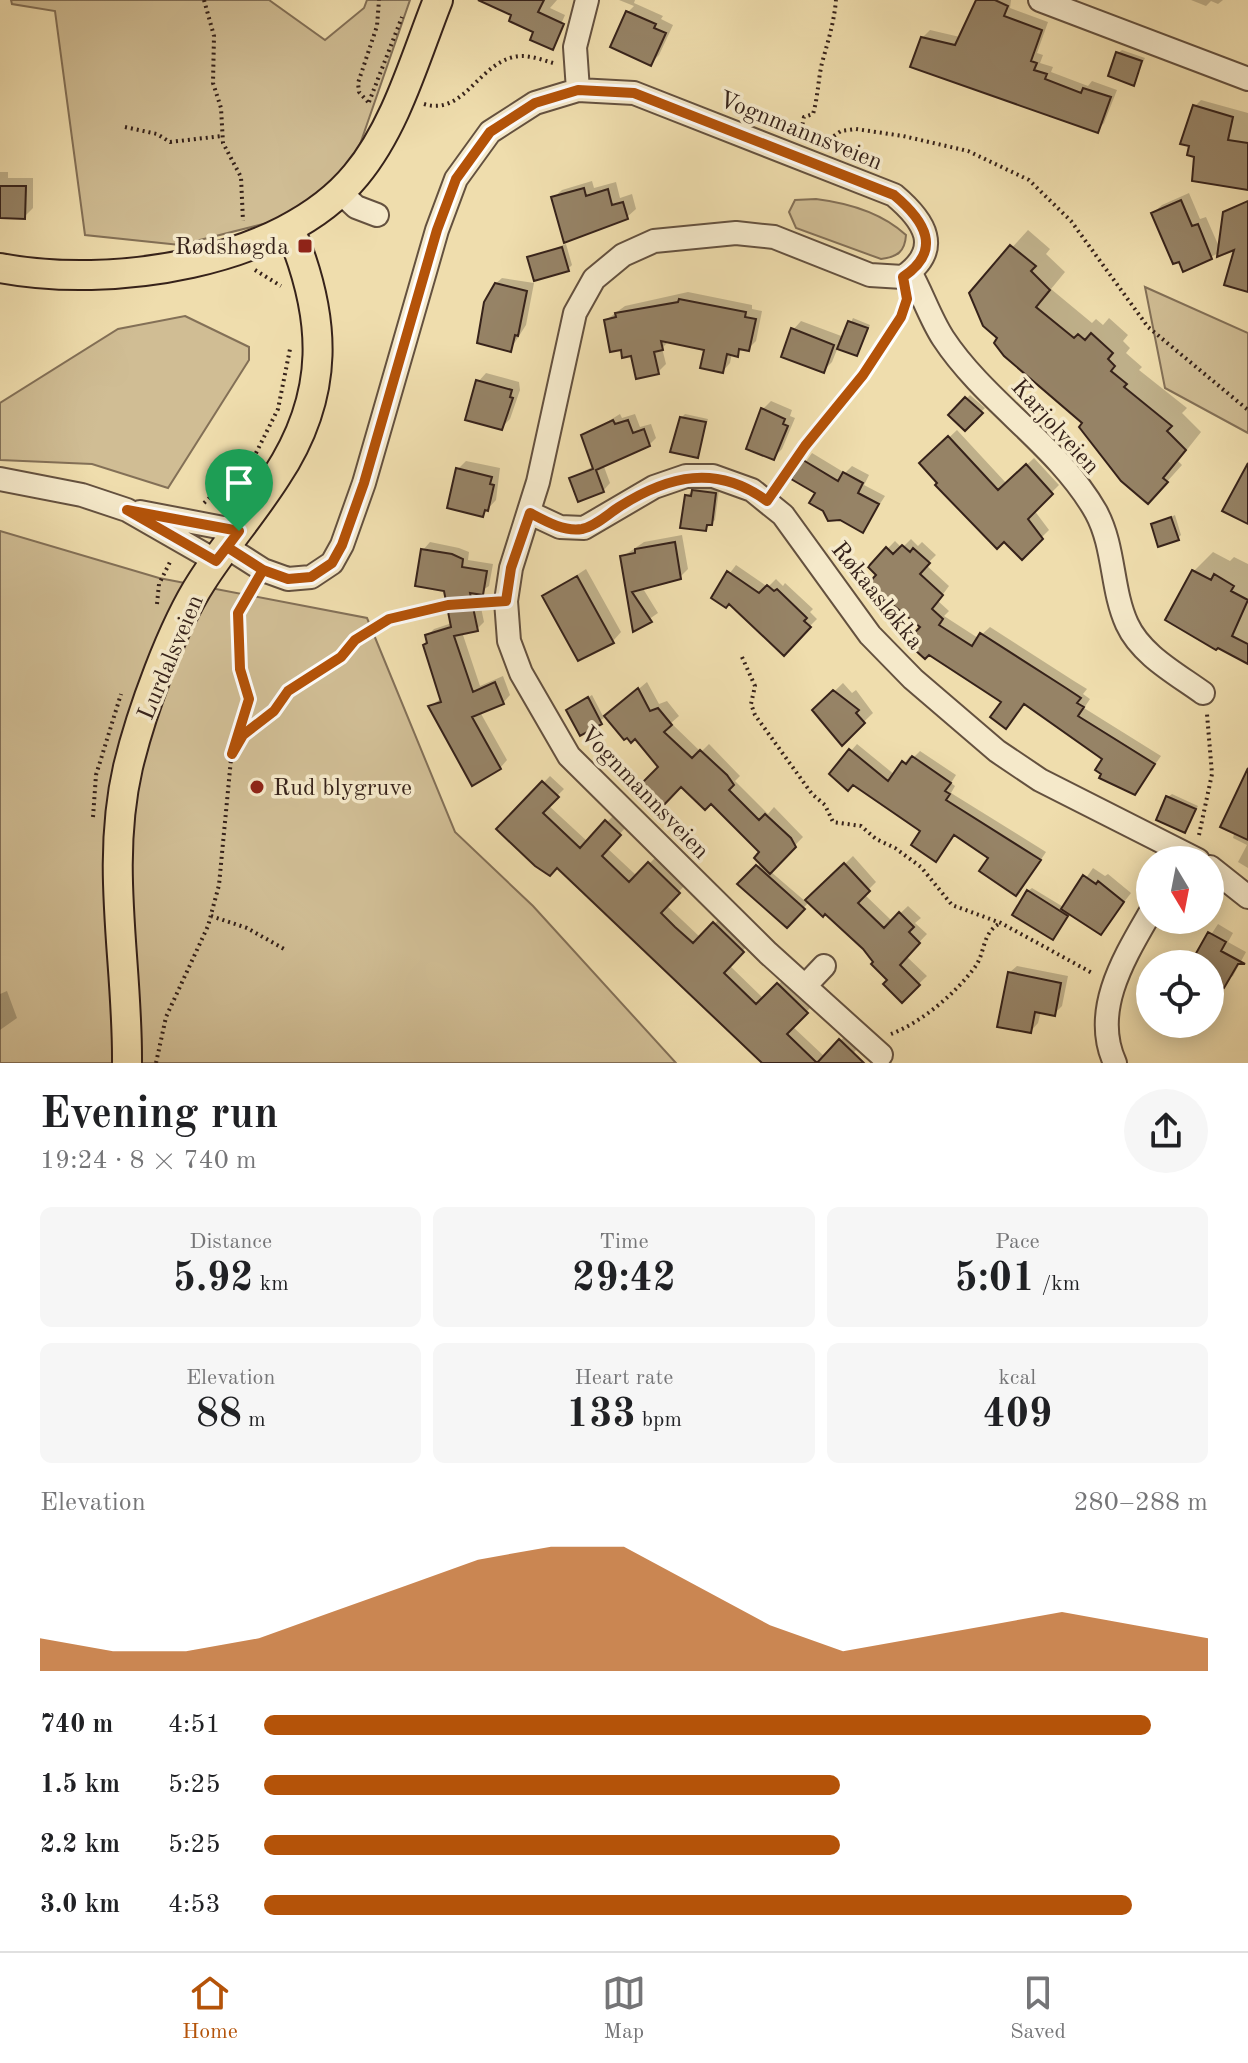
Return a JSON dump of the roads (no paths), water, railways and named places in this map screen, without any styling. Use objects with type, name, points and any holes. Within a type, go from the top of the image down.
[{"type":"main road","points":[[0,268],[54,274],[123,271],[224,253],[290,229],[318,212],[340,192],[371,152],[387,102],[438,0]]},
{"type":"main road","name":"Lurdalsveien","points":[[127,1063],[116,894],[122,802],[134,745],[179,625],[227,546],[290,455],[313,390],[318,345],[314,295],[290,229]]},
{"type":"street","points":[[577,80],[577,32],[587,0]]},
{"type":"street","points":[[1040,0],[1248,79]]},
{"type":"street","name":"Vognmannsveien","points":[[127,510],[227,546],[263,570],[288,579],[311,577],[332,563],[342,545],[364,483],[446,203],[466,161],[483,138],[504,121],[577,80],[634,93],[804,157],[894,195],[913,211],[925,231],[926,248],[922,263],[907,275],[870,275],[774,237],[736,233],[654,241],[623,255],[594,279],[575,313],[530,513],[511,568],[506,601],[509,641],[521,673],[569,756],[874,1049]]},
{"type":"street","points":[[340,192],[356,207],[377,215]]},
{"type":"street","name":"Karjolveien","points":[[907,275],[943,337],[1006,411],[1065,471],[1096,512],[1109,546],[1127,623],[1140,643],[1203,693]]},
{"type":"street","name":"Røkaasløkka","points":[[530,513],[560,527],[584,528],[654,487],[686,476],[732,481],[767,501],[783,515],[870,635],[997,751],[1040,780],[1165,846]]},
{"type":"street","points":[[0,479],[82,495],[227,546]]},
{"type":"street","name":"Røkaasløkka","points":[[1224,881],[1248,897]]},
{"type":"street","points":[[1115,1063],[1108,1046],[1106,1022],[1113,986],[1139,934]]},
{"type":"street","points":[[805,986],[824,966]]},
{"type":"place","name":"Rødshøgda","points":[[305,246]]},
{"type":"place","name":"Rud blygruve","points":[[257,787]]}]
